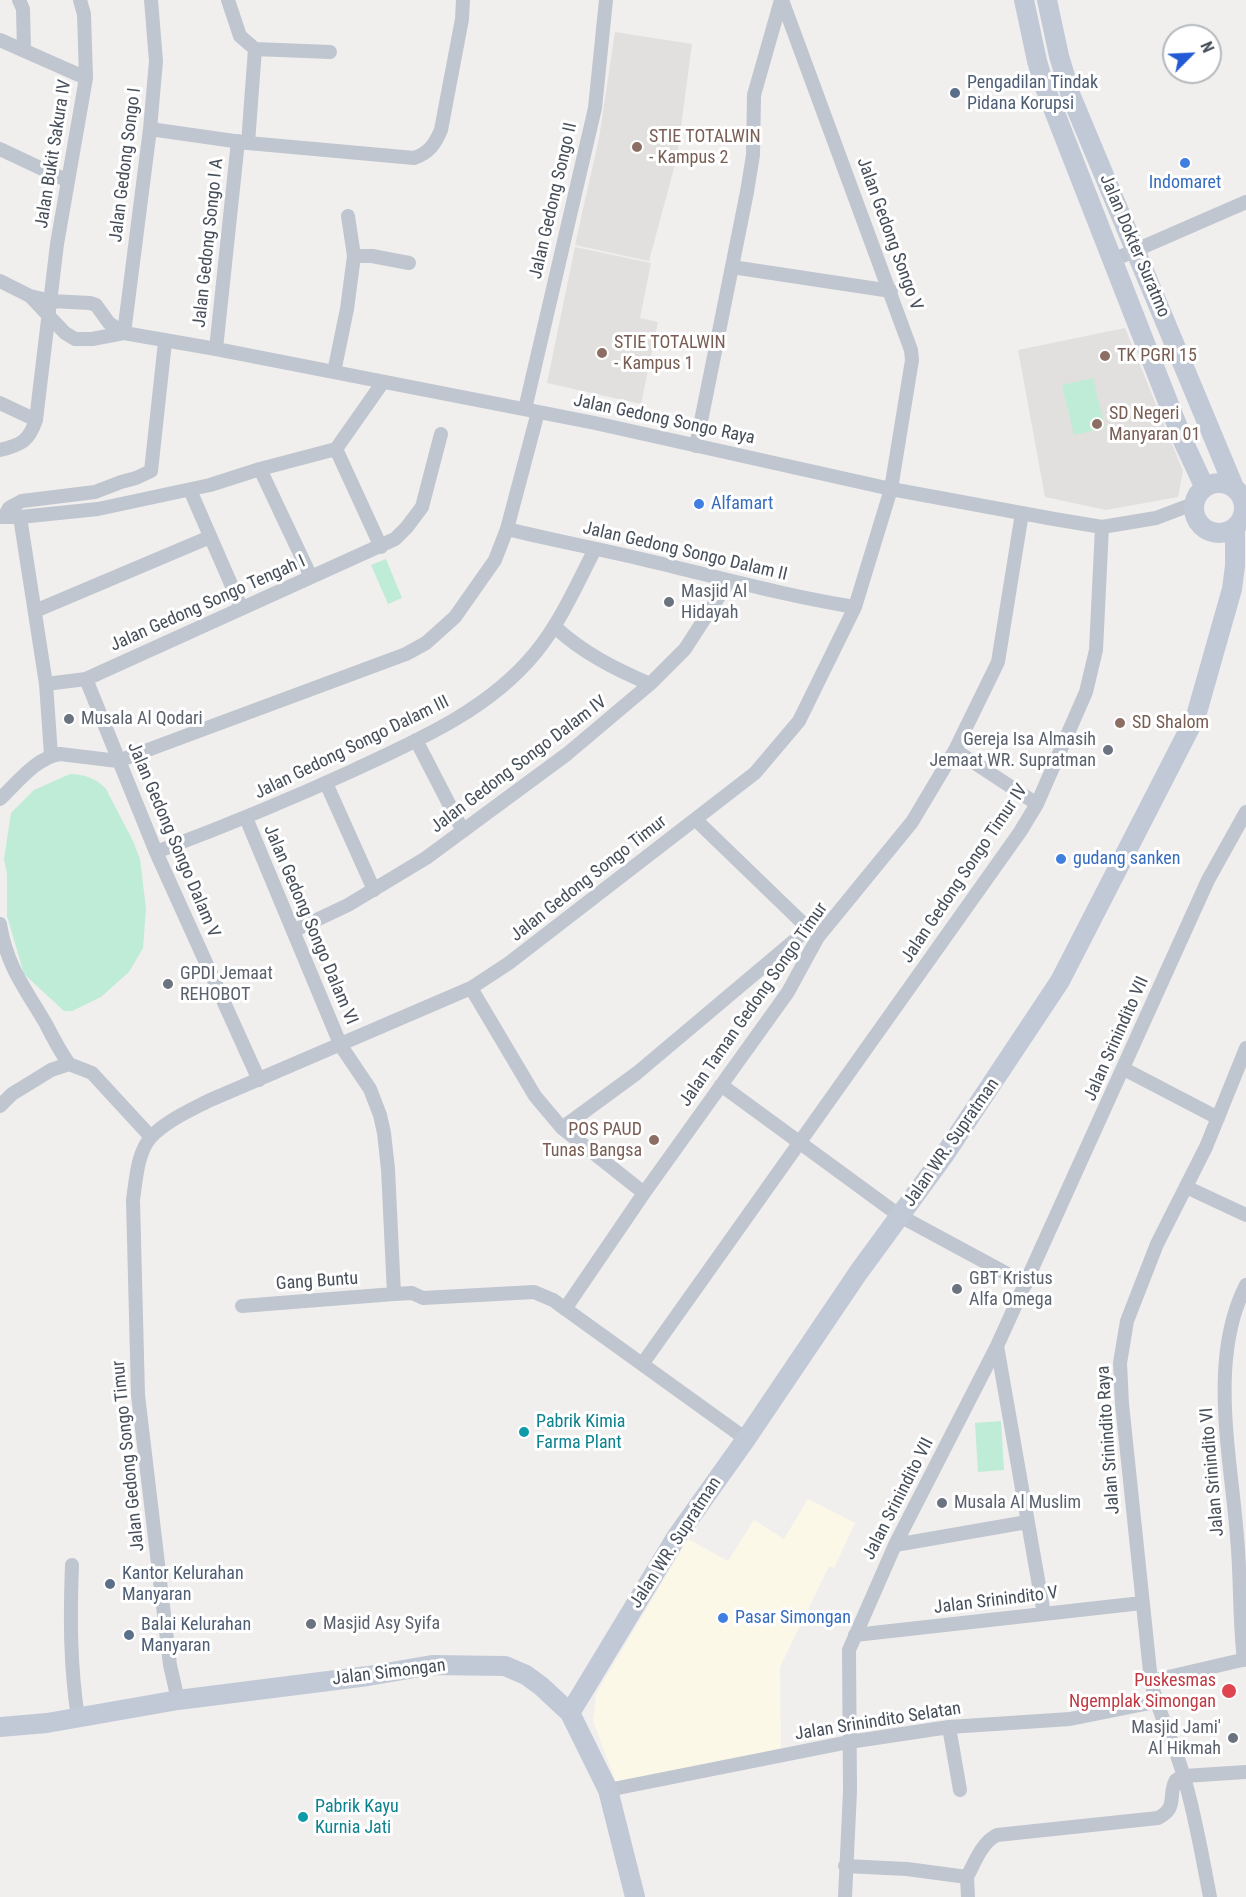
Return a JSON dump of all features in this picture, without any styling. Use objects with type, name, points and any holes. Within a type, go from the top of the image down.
[{"type":"main road","name":"Jalan Dokter Suratmo","points":[[1024,0],[1044,85],[1184,443],[1204,486]]},
{"type":"main road","name":"Jalan Dokter Suratmo","points":[[1047,0],[1059,56],[1071,96],[1234,487]]},
{"type":"main road","points":[[1037,61],[1059,56]]},
{"type":"main road","points":[[1214,482],[1224,483],[1234,487],[1241,496],[1244,507],[1241,521],[1229,531],[1216,533],[1203,528],[1195,517],[1193,504],[1195,497],[1204,486],[1214,482]]},
{"type":"main road","name":"Jalan WR. Supratman","points":[[570,1713],[677,1536],[746,1439],[858,1273],[951,1145],[1060,981],[1196,716],[1232,589],[1241,521]]},
{"type":"main road","name":"Jalan Simongan","points":[[0,1727],[47,1724],[178,1700],[368,1676],[432,1665],[506,1666],[541,1686],[570,1713],[608,1790],[635,1897]]},
{"type":"street","points":[[19,0],[23,9],[24,50]]},
{"type":"street","name":"Jalan Bukit Sakura IV","points":[[36,420],[57,244],[86,78],[84,14],[80,0]]},
{"type":"street","name":"Jalan Gedong Songo I","points":[[124,333],[150,129],[156,61],[152,0]]},
{"type":"street","points":[[228,0],[240,36],[255,49],[330,52]]},
{"type":"street","points":[[150,129],[243,142],[414,158],[424,155],[435,144],[441,130],[464,0]]},
{"type":"street","name":"Jalan Gedong Songo II","points":[[118,761],[406,654],[426,643],[455,617],[495,560],[507,529],[595,108],[606,0]]},
{"type":"street","points":[[696,446],[753,155],[754,95],[781,0]]},
{"type":"street","name":"Jalan Gedong Songo V","points":[[781,0],[911,350],[912,360],[891,489]]},
{"type":"street","points":[[0,40],[86,78]]},
{"type":"street","name":"Jalan Gedong Songo I A","points":[[216,349],[255,49]]},
{"type":"street","points":[[0,149],[68,181]]},
{"type":"street","points":[[1113,260],[1246,202]]},
{"type":"street","points":[[334,372],[347,309],[354,256],[348,216]]},
{"type":"street","points":[[354,256],[372,256],[409,263]]},
{"type":"street","points":[[732,267],[891,291]]},
{"type":"street","points":[[0,281],[50,308],[65,333],[75,339],[83,340],[124,333]]},
{"type":"street","points":[[50,308],[90,303],[96,305],[109,323],[124,333]]},
{"type":"street","name":"Jalan Gedong Songo Raya","points":[[124,333],[532,410],[891,489],[1102,527],[1156,518],[1193,504]]},
{"type":"street","points":[[2,517],[9,508],[22,501],[95,492],[151,471],[165,342]]},
{"type":"street","points":[[2,517],[98,509],[190,490],[336,449],[383,382]]},
{"type":"street","points":[[0,403],[36,420],[27,440],[0,450]]},
{"type":"street","name":"Jalan Gedong Songo Tengah I","points":[[46,684],[86,679],[395,540],[422,507],[441,434]]},
{"type":"street","points":[[336,449],[381,547]]},
{"type":"street","points":[[260,469],[311,577]]},
{"type":"street","name":"Jalan Gedong Songo Timur","points":[[178,1700],[170,1665],[138,1395],[133,1200],[137,1172],[151,1137],[208,1101],[341,1046],[471,988],[509,963],[755,773],[799,721],[855,607],[891,489]]},
{"type":"street","points":[[190,490],[241,608]]},
{"type":"street","name":"Jalan Taman Gedong Songo Timur","points":[[565,1309],[644,1193],[788,992],[813,933],[912,822],[955,750],[998,662],[1022,513]]},
{"type":"street","points":[[20,517],[46,684],[51,755]]},
{"type":"street","name":"Jalan Gedong Songo Timur IV","points":[[643,1363],[1037,804],[1086,692],[1096,650],[1102,527]]},
{"type":"street","name":"Jalan Gedong Songo Dalam II","points":[[507,529],[818,601],[855,607]]},
{"type":"street","points":[[35,611],[210,537]]},
{"type":"street","name":"Jalan Gedong Songo Dalam III","points":[[156,852],[246,818],[326,783],[462,715],[501,687],[535,653],[555,627],[595,549]]},
{"type":"street","name":"Jalan Gedong Songo Dalam IV","points":[[293,931],[328,916],[426,858],[567,754],[650,684],[685,649],[729,581]]},
{"type":"street","points":[[555,627],[573,643],[596,658],[650,684]]},
{"type":"street","name":"Jalan Gedong Songo Dalam V","points":[[86,679],[156,852],[260,1080]]},
{"type":"street","points":[[416,740],[463,831]]},
{"type":"street","points":[[955,750],[1037,804]]},
{"type":"street","points":[[0,800],[51,755],[118,761]]},
{"type":"street","points":[[326,783],[374,890]]},
{"type":"street","name":"Jalan Srinindito VII","points":[[845,1897],[850,1791],[849,1650],[895,1545],[997,1346],[1026,1284],[1208,880],[1246,812]]},
{"type":"street","name":"Jalan Gedong Songo Dalam VI","points":[[246,818],[341,1046],[370,1089],[380,1115],[384,1133],[394,1294]]},
{"type":"street","points":[[562,1128],[813,933],[696,820]]},
{"type":"street","points":[[0,924],[4,949],[13,969],[69,1064],[92,1073],[151,1137]]},
{"type":"street","points":[[471,988],[535,1096],[562,1128],[644,1193]]},
{"type":"street","name":"Jalan Srinindito Raya","points":[[1210,1897],[1184,1776],[1170,1735],[1155,1702],[1151,1681],[1122,1404],[1120,1363],[1127,1321],[1157,1244],[1218,1118],[1246,1048]]},
{"type":"street","points":[[0,1106],[12,1094],[37,1078],[69,1064]]},
{"type":"street","points":[[1124,1069],[1218,1118]]},
{"type":"street","points":[[721,1085],[900,1216],[1026,1284]]},
{"type":"street","points":[[1186,1187],[1246,1215]]},
{"type":"street","name":"Jalan Srinindito VI","points":[[1245,1660],[1242,1536],[1224,1412],[1228,1337],[1239,1298],[1246,1285]]},
{"type":"street","name":"Gang Buntu","points":[[242,1306],[412,1293],[423,1298],[534,1292],[545,1295],[746,1439]]},
{"type":"street","points":[[997,1346],[1044,1614]]},
{"type":"street","points":[[895,1545],[1027,1522]]},
{"type":"street","points":[[72,1565],[69,1630],[73,1687],[78,1718]]},
{"type":"street","name":"Jalan Srinindito V","points":[[855,1635],[1142,1603]]},
{"type":"street","points":[[1151,1681],[1245,1660]]},
{"type":"street","name":"Jalan Srinindito Selatan","points":[[608,1790],[849,1742],[949,1727],[1070,1719],[1155,1702]]},
{"type":"street","points":[[949,1727],[960,1790]]},
{"type":"street","points":[[968,1897],[967,1877],[990,1838],[998,1835],[1158,1818],[1167,1813],[1172,1803],[1173,1786],[1176,1780],[1184,1776],[1246,1772]]},
{"type":"street","points":[[845,1866],[907,1869],[967,1877]]},
{"type":"shaded area","name":"STIE TOTALWIN - Kampus 2","points":[[615,32],[692,44],[677,157],[649,261],[575,245],[599,138]]},
{"type":"shaded area","name":"STIE TOTALWIN - Kampus 1","points":[[575,247],[651,263],[640,318],[658,322],[641,404],[547,383]]},
{"type":"shaded area","name":"SD Negeri Manyaran 01","points":[[1125,328],[1183,471],[1178,497],[1106,510],[1045,497],[1018,350]]},
{"type":"shaded area","name":"Pasar Simongan","points":[[808,1499],[855,1523],[834,1568],[829,1566],[780,1667],[781,1753],[617,1785],[593,1721],[596,1694],[688,1539],[728,1561],[754,1520],[784,1539]]},
{"type":"green space","points":[[1093,378],[1105,428],[1074,435],[1062,385]]},
{"type":"green space","points":[[386,559],[402,598],[388,604],[371,565]]},
{"type":"green space","points":[[70,774],[90,778],[99,782],[106,789],[140,859],[146,909],[143,948],[129,972],[101,997],[72,1011],[64,1011],[24,974],[7,916],[7,874],[4,859],[11,813],[34,790]]},
{"type":"green space","points":[[1001,1421],[1004,1470],[978,1472],[975,1423]]},
{"type":"place","name":"Pengadilan Tindak Pidana Korupsi","points":[[955,93]]},
{"type":"place","name":"STIE TOTALWIN - Kampus 2","points":[[637,147]]},
{"type":"place","name":"Indomaret","points":[[1185,163]]},
{"type":"place","name":"STIE TOTALWIN - Kampus 1","points":[[602,353]]},
{"type":"place","name":"TK PGRI 15","points":[[1105,356]]},
{"type":"place","name":"SD Negeri Manyaran 01","points":[[1097,424]]},
{"type":"place","name":"Alfamart","points":[[699,504]]},
{"type":"place","name":"Masjid Al Hidayah","points":[[669,602]]},
{"type":"place","name":"Musala Al Qodari","points":[[69,719]]},
{"type":"place","name":"SD Shalom","points":[[1120,723]]},
{"type":"place","name":"Gereja Isa Almasih Jemaat WR. Supratman","points":[[1108,750]]},
{"type":"place","name":"gudang sanken","points":[[1061,859]]},
{"type":"place","name":"GPDI Jemaat REHOBOT","points":[[168,984]]},
{"type":"place","name":"POS PAUD Tunas Bangsa","points":[[654,1140]]},
{"type":"place","name":"GBT Kristus Alfa Omega","points":[[957,1289]]},
{"type":"place","name":"Pabrik Kimia Farma Plant","points":[[524,1432]]},
{"type":"place","name":"Musala Al Muslim","points":[[942,1503]]},
{"type":"place","name":"Kantor Kelurahan Manyaran","points":[[110,1584]]},
{"type":"place","name":"Pasar Simongan","points":[[723,1618]]},
{"type":"place","name":"Masjid Asy Syifa","points":[[311,1624]]},
{"type":"place","name":"Balai Kelurahan Manyaran","points":[[129,1635]]},
{"type":"place","name":"Puskesmas Ngemplak Simongan","points":[[1229,1691]]},
{"type":"place","name":"Masjid Jami' Al Hikmah","points":[[1233,1738]]},
{"type":"place","name":"Pabrik Kayu Kurnia Jati","points":[[303,1817]]}]
